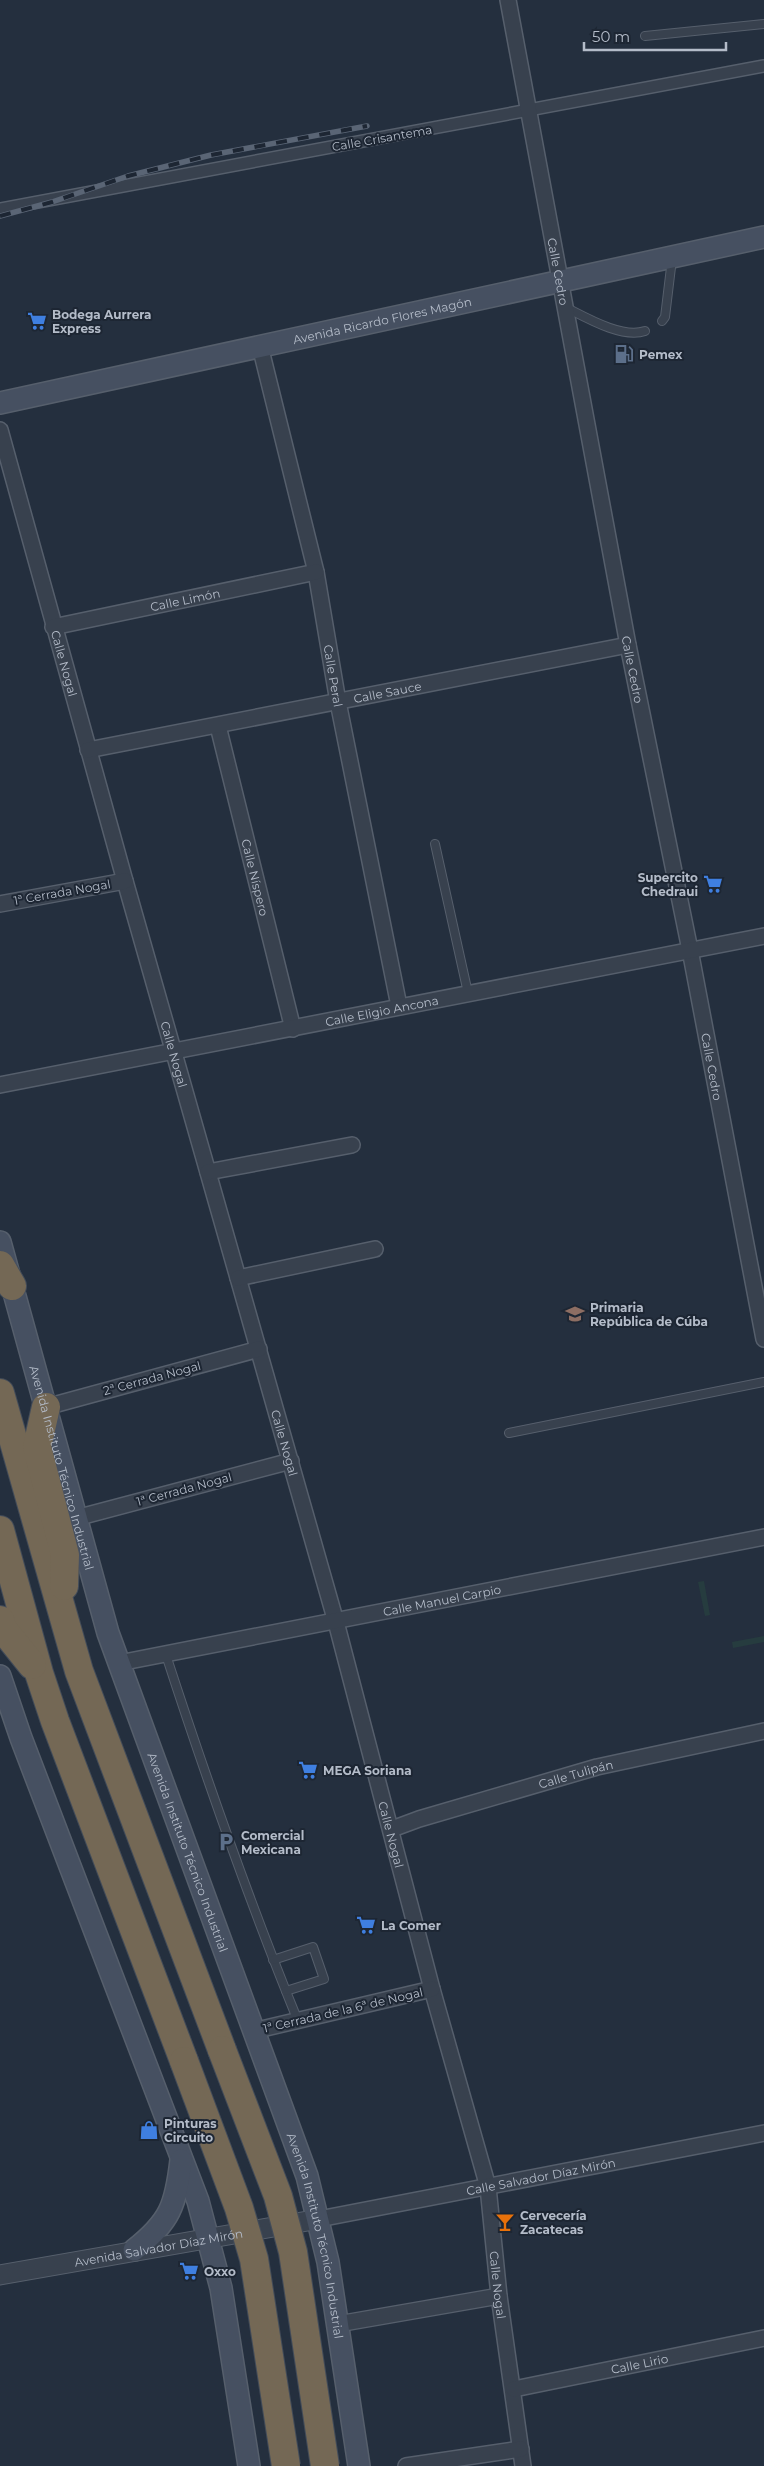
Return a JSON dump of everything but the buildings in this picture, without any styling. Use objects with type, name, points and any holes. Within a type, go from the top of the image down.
[{"type":"highway","points":[[0,1392],[63,1620],[95,1717],[278,2196],[292,2252],[325,2466]]},
{"type":"highway","points":[[46,1407],[37,1447],[65,1555],[63,1620]]},
{"type":"highway","points":[[0,1530],[38,1673],[240,2208],[254,2259],[286,2466]]},
{"type":"highway","points":[[0,1620],[3,1629],[38,1673]]},
{"type":"main road","name":"Avenida Ricardo Flores Magón","points":[[0,403],[764,237]]},
{"type":"main road","name":"Avenida Instituto Técnico Industrial","points":[[0,1242],[6,1276],[46,1407],[118,1663],[306,2176],[319,2219],[338,2324],[359,2466]]},
{"type":"main road","points":[[1,1685],[181,2155],[209,2237],[221,2288],[249,2466]]},
{"type":"main road","points":[[134,2250],[160,2226],[175,2201],[181,2155]]},
{"type":"street","name":"Calle Cedro","points":[[508,0],[628,645],[690,950],[764,1339]]},
{"type":"street","name":"Calle Crisantema","points":[[0,209],[530,112],[764,66]]},
{"type":"street","name":"Calle Peral","points":[[260,346],[316,572],[338,702],[399,1006]]},
{"type":"street","name":"Calle Nogal","points":[[0,430],[53,626],[336,1622],[392,1829],[432,1989],[488,2187],[499,2296],[514,2390],[523,2466]]},
{"type":"street","name":"Calle Limón","points":[[53,626],[316,572]]},
{"type":"street","name":"Calle Sauce","points":[[88,750],[628,645]]},
{"type":"street","name":"Calle Níspero","points":[[218,726],[293,1029]]},
{"type":"street","name":"1ª Cerrada Nogal","points":[[0,904],[125,881]]},
{"type":"street","name":"Calle Eligio Ancona","points":[[0,1085],[764,936]]},
{"type":"street","points":[[208,1172],[352,1145]]},
{"type":"street","points":[[238,1278],[375,1249]]},
{"type":"street","name":"2ª Cerrada Nogal","points":[[46,1407],[259,1349]]},
{"type":"street","name":"1ª Cerrada Nogal","points":[[76,1518],[291,1461]]},
{"type":"street","name":"Calle Manuel Carpio","points":[[118,1663],[764,1537]]},
{"type":"street","name":"Calle Tulipán","points":[[392,1829],[419,1819],[597,1767],[764,1731]]},
{"type":"street","name":"1ª Cerrada de la 6ª de Nogal","points":[[253,2031],[432,1989]]},
{"type":"street","name":"Calle Salvador Díaz Mirón","points":[[319,2219],[764,2133]]},
{"type":"street","name":"Avenida Salvador Díaz Mirón","points":[[0,2275],[319,2219]]},
{"type":"street","points":[[338,2324],[499,2296]]},
{"type":"street","name":"Calle Lirio","points":[[514,2390],[764,2338]]},
{"type":"street","points":[[406,2466],[521,2449]]},
{"type":"lane","points":[[645,36],[764,24]]},
{"type":"lane","points":[[662,321],[666,316],[672,257]]},
{"type":"lane","points":[[565,307],[617,330],[639,333],[645,331]]},
{"type":"lane","points":[[436,844],[468,993]]},
{"type":"lane","points":[[509,1433],[764,1382]]},
{"type":"lane","points":[[166,1655],[193,1737],[273,1960],[298,2021]]},
{"type":"lane","points":[[273,1960],[313,1947],[324,1979],[286,1990]]},
{"type":"green space","points":[[704,1581],[710,1615],[705,1616],[698,1582]]},
{"type":"green space","points":[[764,1636],[764,1642],[733,1648],[732,1642]]},
{"type":"railway","points":[[0,216],[52,202],[128,176],[211,155],[367,126]]},
{"type":"place","name":"Bodega Aurrera Express","points":[[37,321]]},
{"type":"place","name":"Pemex","points":[[624,354]]},
{"type":"place","name":"Supercito Chedraui","points":[[713,884]]},
{"type":"place","name":"Primaria República de Cúba","points":[[575,1314]]},
{"type":"place","name":"MEGA Soriana","points":[[308,1770]]},
{"type":"place","name":"Comercial Mexicana","points":[[226,1842]]},
{"type":"place","name":"La Comer","points":[[366,1925]]},
{"type":"place","name":"Pinturas Circuito","points":[[149,2130]]},
{"type":"place","name":"Cervecería Zacatecas","points":[[505,2222]]},
{"type":"place","name":"Oxxo","points":[[189,2271]]}]
